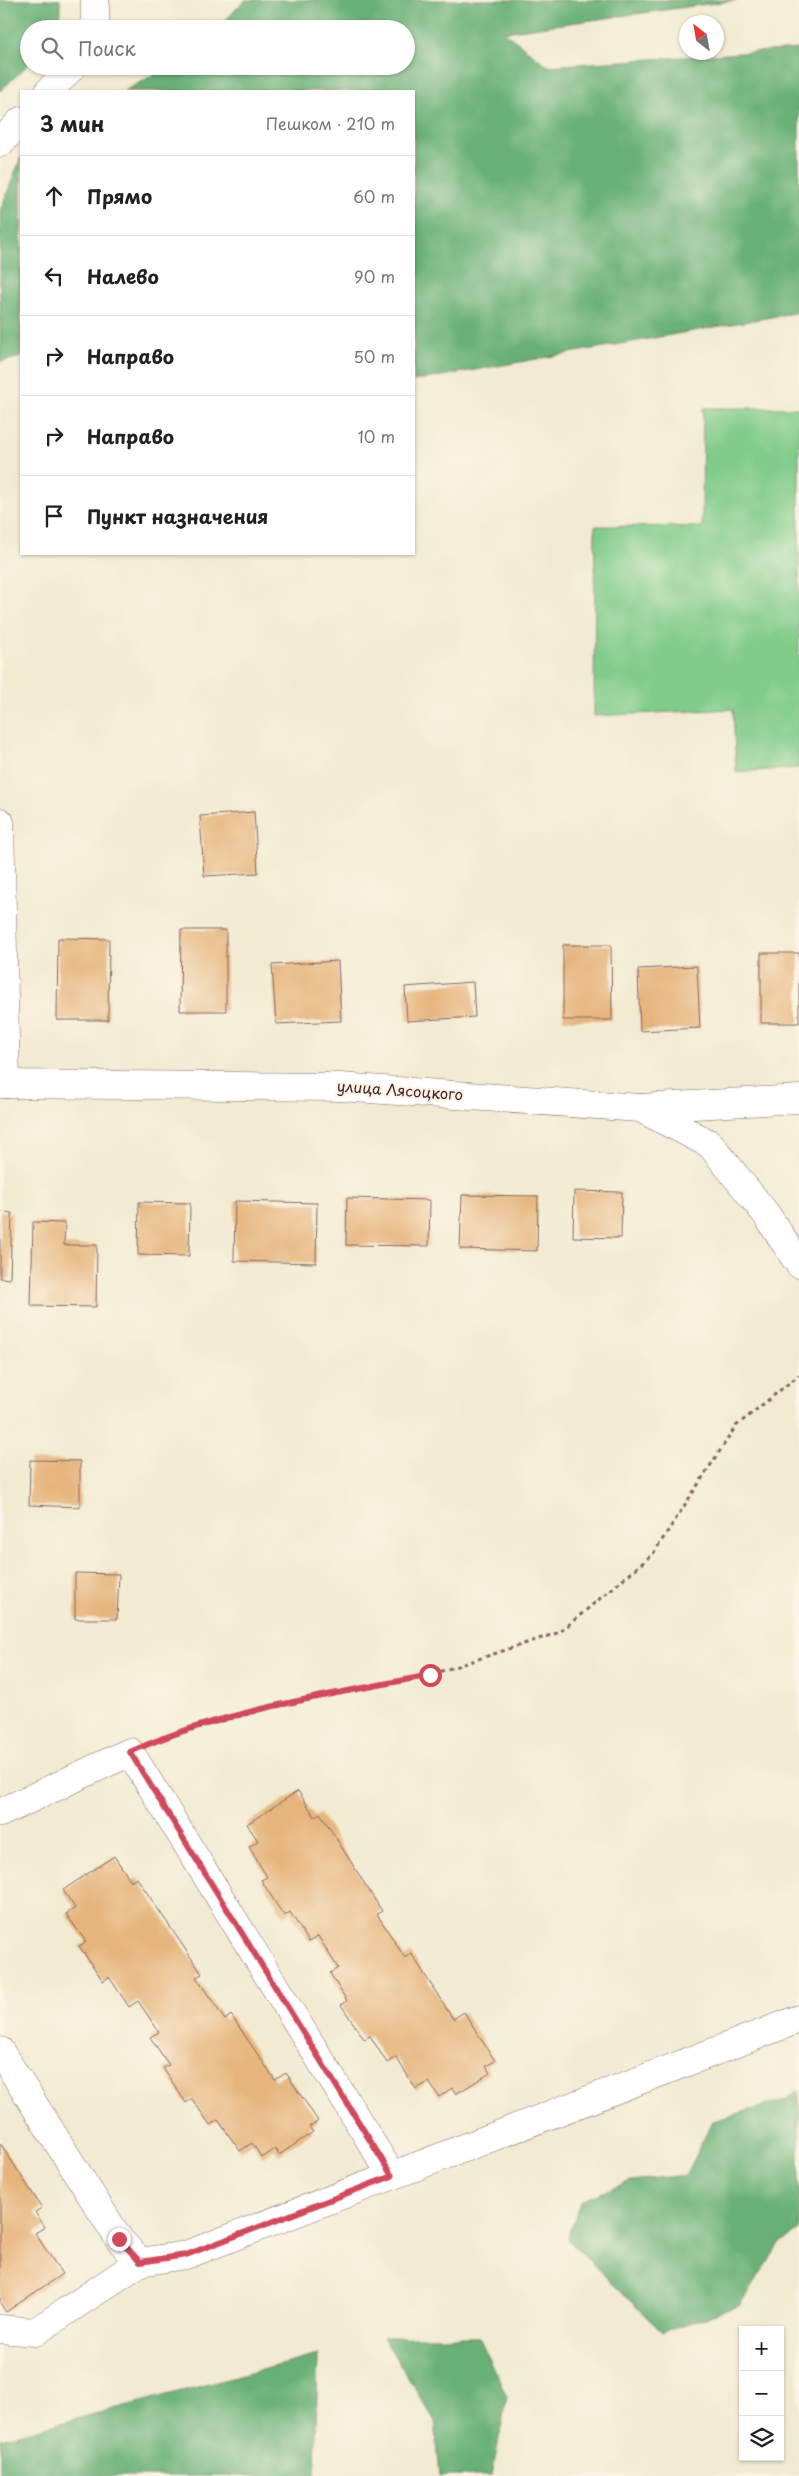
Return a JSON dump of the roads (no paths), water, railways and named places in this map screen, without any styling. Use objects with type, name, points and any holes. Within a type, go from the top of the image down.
[{"type":"main road","points":[[95,0],[95,20]]},
{"type":"main road","points":[[50,90],[64,75]]},
{"type":"main road","points":[[0,143],[20,122]]},
{"type":"main road","points":[[0,822],[3,1084]]},
{"type":"main road","name":"улица Лясоцкого","points":[[3,1084],[340,1087],[640,1108],[799,1099]]},
{"type":"main road","points":[[640,1108],[710,1144],[766,1214],[799,1264]]},
{"type":"main road","points":[[0,1813],[130,1752],[392,2176]]},
{"type":"main road","points":[[0,2329],[34,2332],[140,2262],[186,2255],[799,2019]]},
{"type":"main road","points":[[0,2051],[119,2239],[140,2262]]}]
